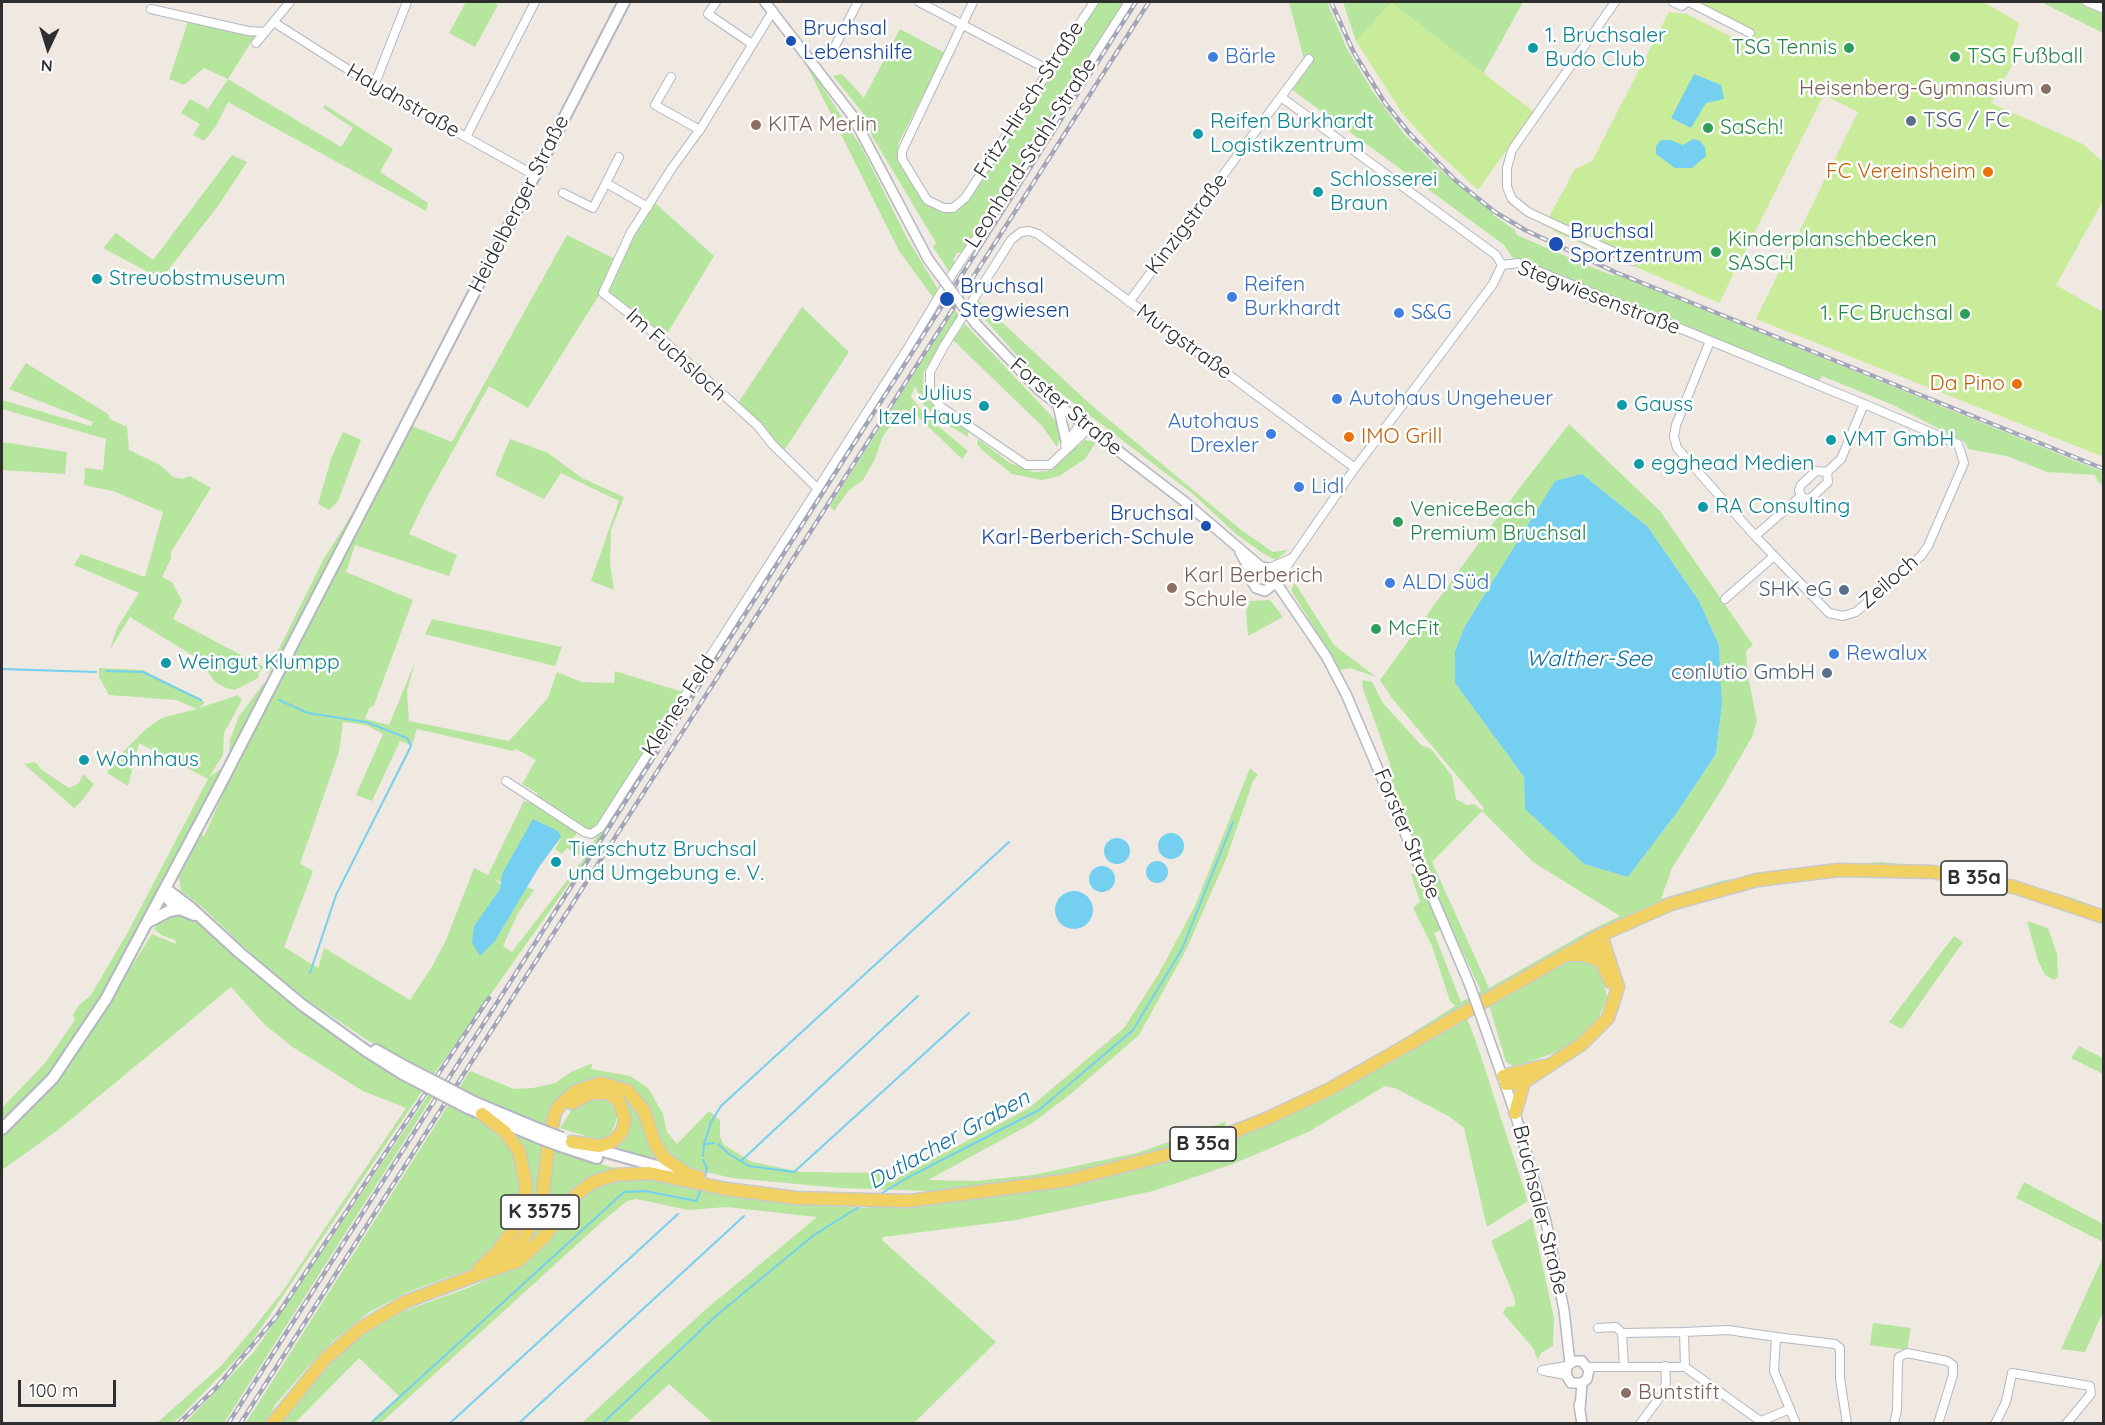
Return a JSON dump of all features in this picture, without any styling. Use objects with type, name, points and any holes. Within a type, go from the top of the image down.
[{"type":"main road","name":"Heidelberger Straße","points":[[2,1130],[42,1091],[74,1052],[148,922],[624,2]]},
{"type":"main road","name":"B 35a","points":[[564,1142],[694,1178],[796,1198],[868,1199],[942,1196],[1069,1180],[1193,1148],[1266,1119],[1330,1089],[1597,937],[1671,904],[1715,890],[1779,876],[1853,869],[1916,871],[1967,877],[2043,895],[2103,918]]},
{"type":"main road","name":"B 35a","points":[[165,891],[170,902],[201,918]]},
{"type":"main road","name":"B 35a","points":[[165,891],[201,918],[267,977],[345,1035],[405,1071],[471,1105],[543,1131],[564,1142],[649,1173],[694,1178]]},
{"type":"main road","points":[[148,922],[169,911],[181,909]]},
{"type":"main road","points":[[1597,937],[1601,961],[1616,998]]},
{"type":"main road","points":[[1515,1113],[1524,1082],[1594,1034],[1611,1012],[1616,998],[1617,978],[1597,937]]},
{"type":"main road","points":[[1562,956],[1584,955],[1601,961]]},
{"type":"main road","points":[[1504,1080],[1545,1066]]},
{"type":"main road","points":[[1504,1080],[1524,1082]]},
{"type":"main road","points":[[543,1131],[560,1105],[584,1086],[601,1083],[628,1091],[644,1111],[659,1151],[671,1164],[694,1178]]},
{"type":"main road","points":[[543,1131],[572,1103],[591,1093],[607,1092],[619,1101],[625,1120],[617,1137],[599,1146],[564,1142]]},
{"type":"main road","name":"B 35a","points":[[471,1105],[482,1114],[543,1131]]},
{"type":"main road","points":[[476,1276],[512,1232],[523,1209],[526,1185],[519,1151],[505,1132],[482,1114]]},
{"type":"main road","name":"K 3575","points":[[272,1424],[325,1359],[361,1328],[405,1302],[476,1276],[514,1250],[537,1220],[544,1195],[543,1131]]},
{"type":"main road","points":[[476,1276],[505,1267],[531,1250],[576,1195],[593,1182],[615,1175],[649,1173]]},
{"type":"main road","name":"B 35a","points":[[868,1199],[891,1195],[942,1196]]},
{"type":"street","points":[[256,43],[275,23],[290,2]]},
{"type":"street","points":[[374,86],[407,2]]},
{"type":"street","points":[[466,137],[535,2]]},
{"type":"street","points":[[716,2],[708,14],[752,44]]},
{"type":"street","name":"Forster Straße","points":[[765,2],[831,84],[852,115],[928,259],[976,324],[1007,359],[1058,405],[1185,502],[1265,568]]},
{"type":"street","points":[[831,54],[858,2]]},
{"type":"street","points":[[919,2],[1047,69]]},
{"type":"street","points":[[963,23],[973,2]]},
{"type":"street","name":"Fritz-Hirsch-Straße","points":[[963,23],[904,144],[902,159],[930,204],[949,208],[958,205],[964,198],[1047,69],[1094,2]]},
{"type":"street","name":"Leonhard-Stahl-Straße","points":[[816,487],[1130,2]]},
{"type":"street","points":[[1616,2],[1512,150],[1507,187],[1512,200],[1528,212],[1634,261]]},
{"type":"street","points":[[1673,2],[1683,6],[1688,2],[1750,33]]},
{"type":"street","points":[[2087,2],[2103,9]]},
{"type":"street","points":[[151,9],[248,31],[265,32]]},
{"type":"street","name":"Im Fuchsloch","points":[[773,11],[700,130],[630,234],[603,293],[663,340],[758,426],[772,444],[816,487]]},
{"type":"street","name":"Haydnstraße","points":[[275,23],[374,86],[534,175]]},
{"type":"street","name":"Kinzigstraße","points":[[1129,302],[1309,59]]},
{"type":"street","points":[[671,77],[655,105],[700,130]]},
{"type":"street","points":[[1281,97],[1496,255],[1502,265]]},
{"type":"street","points":[[563,193],[593,208],[619,157]]},
{"type":"street","points":[[606,183],[648,207]]},
{"type":"street","name":"Murgstraße","points":[[1061,455],[1050,465],[1026,465],[941,407],[929,386],[930,372],[944,346],[1011,240],[1025,231],[1038,234],[1355,468]]},
{"type":"street","name":"Stegwiesenstraße","points":[[1275,579],[1497,277],[1502,265],[1518,263],[1864,404],[1958,444],[1964,455]]},
{"type":"street","name":"Zeiloch","points":[[1710,341],[1676,424],[1674,437],[1677,448],[1684,459],[1755,536],[1829,612],[1843,616],[1856,612],[1921,556],[1928,546],[1964,463],[1964,455]]},
{"type":"street","points":[[1827,472],[1840,459],[1864,404]]},
{"type":"street","points":[[1058,405],[1066,441]]},
{"type":"street","points":[[1061,455],[1084,426]]},
{"type":"street","points":[[1061,455],[1066,441],[1084,426]]},
{"type":"street","points":[[1822,469],[1827,472],[1828,482],[1811,498],[1806,499],[1799,490],[1802,485],[1816,471],[1822,469]]},
{"type":"street","name":"Kleines Feld","points":[[506,781],[584,832],[596,833],[710,659],[816,487]]},
{"type":"street","points":[[1755,536],[1802,495]]},
{"type":"street","name":"Forster Straße","points":[[1237,547],[1252,574]]},
{"type":"street","points":[[1725,599],[1774,556]]},
{"type":"street","points":[[1265,568],[1275,579],[1268,590],[1261,591],[1253,586],[1252,574],[1265,568],[1291,558]]},
{"type":"street","name":"Forster Straße","points":[[1275,579],[1326,656],[1346,694],[1469,983],[1504,1080]]},
{"type":"street","name":"Forster Straße","points":[[1268,590],[1289,603]]},
{"type":"street","name":"Bruchsaler Straße","points":[[1504,1080],[1546,1222],[1569,1338],[1570,1366],[1583,1378]]},
{"type":"street","points":[[1598,1328],[1616,1327],[1622,1333],[1624,1367]]},
{"type":"street","points":[[1622,1333],[1728,1330],[1835,1344],[1840,1348],[1840,1378],[1847,1424]]},
{"type":"street","points":[[1684,1332],[1685,1367]]},
{"type":"street","points":[[1776,1337],[1774,1371],[1796,1424]]},
{"type":"street","points":[[1894,1424],[1897,1410],[1898,1362],[1899,1357],[1907,1353],[1947,1360],[1953,1365],[1953,1375],[1938,1424]]},
{"type":"street","points":[[1570,1366],[1583,1378]]},
{"type":"street","points":[[1640,1424],[1663,1393],[1666,1382],[1665,1366]]},
{"type":"street","points":[[1583,1378],[1612,1368],[1685,1367],[1763,1422],[1790,1409]]},
{"type":"street","points":[[1995,1424],[2006,1402],[2012,1373],[2090,1386],[2091,1394],[2066,1424]]},
{"type":"street","points":[[1582,1424],[1580,1409],[1583,1378]]},
{"type":"green space","points":[[466,2],[493,2],[498,5],[475,47],[449,33]]},
{"type":"green space","points":[[1098,2],[1128,2],[975,238],[963,252],[957,253],[953,260],[956,263],[950,273],[933,247],[936,243],[872,136],[863,113],[833,76],[842,74],[864,98],[900,29],[945,53],[898,144],[900,159],[922,197],[934,209],[955,210]]},
{"type":"green space","points":[[1289,2],[1327,2],[1347,49],[1373,92],[1404,134],[1446,175],[1494,212],[1493,215],[1515,230],[1517,235],[1586,265],[1614,276],[1615,274],[2103,472],[2103,485],[2098,482],[2095,475],[2047,472],[2007,456],[1968,449],[1965,442],[1893,405],[1822,376],[1818,382],[1512,257],[1504,245],[1291,89],[1306,67]]},
{"type":"green space","points":[[1343,2],[1523,2],[1483,74],[1391,3],[1356,41]]},
{"type":"green space","points":[[1391,2],[1534,112],[1478,190],[1435,150],[1402,113],[1356,41]]},
{"type":"green space","points":[[1697,2],[1984,2],[2019,23],[2012,49],[2015,60],[1991,103],[2083,144],[2103,162],[2103,201],[2056,285],[2103,312],[2103,452],[2101,456],[1756,319],[1858,112],[1824,95],[1719,303],[1553,231],[1549,217],[1575,169],[1592,161],[1669,12],[1687,14],[1773,58],[1748,29]]},
{"type":"green space","points":[[2041,2],[2080,2],[2103,13],[2103,33]]},
{"type":"green space","points":[[189,18],[255,36],[228,79],[204,68],[184,85],[169,79]]},
{"type":"green space","points":[[801,54],[862,148],[907,238],[939,291],[935,300],[899,251]]},
{"type":"green space","points":[[228,79],[341,147],[353,128],[323,108],[325,105],[393,149],[380,172],[428,203],[426,211],[228,102],[216,126],[204,141],[193,135],[200,124],[181,113],[190,99],[208,109]]},
{"type":"green space","points":[[232,155],[247,162],[218,206],[161,279],[103,248],[116,233],[153,260]]},
{"type":"green space","points":[[655,203],[714,256],[664,339],[608,291],[633,237]]},
{"type":"green space","points":[[567,235],[615,259],[601,292],[528,408],[489,386],[427,497],[409,534],[457,555],[449,576],[355,545],[346,572],[413,600],[374,705],[369,708],[365,719],[389,725],[415,662],[407,691],[409,721],[509,741],[548,698],[557,672],[581,682],[614,683],[615,671],[689,694],[805,510],[588,857],[434,1074],[367,1040],[306,999],[261,963],[202,907],[181,891],[179,877],[201,835],[204,836],[235,768],[412,426],[452,442]],"holes":[[[343,722],[366,725],[383,734],[356,795],[372,801],[400,741],[412,745],[417,729],[513,751],[516,749],[536,760],[522,784],[537,793],[537,798],[591,833],[600,831],[582,861],[512,952],[503,946],[518,913],[534,890],[527,887],[495,941],[472,943],[475,926],[500,889],[501,885],[494,879],[500,882],[561,838],[555,849],[562,854],[567,848],[580,856],[583,849],[572,840],[579,830],[532,800],[530,803],[524,801],[488,875],[474,868],[446,940],[410,1000],[324,948],[318,968],[284,947],[313,871],[300,864],[339,752]]]},
{"type":"green space","points":[[979,301],[1090,404],[1241,530],[1273,552],[1288,550],[1276,560],[1261,552],[1236,534],[1193,494],[1029,369],[974,307]]},
{"type":"green space","points":[[802,307],[849,352],[783,452],[736,406]]},
{"type":"green space","points":[[955,310],[959,315],[923,373],[924,389],[932,404],[968,432],[968,437],[940,420],[923,404],[915,386],[911,397],[926,416],[968,451],[962,459],[915,414],[903,409],[883,436],[875,459],[863,480],[849,490],[834,511],[830,506]]},
{"type":"green space","points":[[965,324],[1057,422],[1061,435],[1057,447],[1042,426],[953,340]]},
{"type":"green space","points":[[902,353],[818,489],[819,478]]},
{"type":"green space","points":[[26,363],[108,414],[110,419],[127,427],[129,450],[160,465],[173,477],[182,479],[190,476],[211,488],[171,552],[171,559],[162,577],[172,582],[182,601],[173,619],[264,667],[259,672],[258,678],[235,690],[226,688],[215,682],[200,660],[130,617],[110,649],[117,628],[139,593],[74,565],[81,554],[145,577],[163,512],[113,491],[84,485],[85,468],[103,470],[106,439],[2,409],[2,400],[91,426],[93,422],[9,389]]},
{"type":"green space","points":[[1569,424],[1660,511],[1753,645],[1746,651],[1748,676],[1757,721],[1752,737],[1672,868],[1661,899],[1721,881],[1780,870],[1881,862],[1989,874],[2070,897],[2103,910],[2103,913],[2005,880],[1901,866],[1854,865],[1794,870],[1706,888],[1657,904],[1576,941],[1353,1074],[1271,1113],[1228,1131],[1135,1161],[1024,1185],[930,1191],[841,1188],[732,1178],[688,1168],[673,1161],[657,1142],[645,1106],[636,1093],[622,1084],[598,1081],[572,1089],[558,1099],[550,1111],[546,1127],[491,1105],[459,1088],[470,1071],[514,1089],[533,1088],[555,1083],[571,1072],[593,1063],[591,1069],[630,1076],[648,1088],[663,1114],[667,1132],[677,1144],[709,1111],[720,1120],[720,1137],[724,1145],[752,1162],[802,1172],[886,1173],[892,1181],[1029,1108],[1124,1028],[1158,975],[1195,906],[1250,768],[1258,775],[1253,781],[1226,859],[1186,950],[1139,1035],[1072,1093],[1031,1124],[928,1180],[976,1181],[1033,1175],[1137,1153],[1225,1122],[1228,1129],[1302,1097],[1384,1051],[1455,1006],[1450,1001],[1432,946],[1413,908],[1420,902],[1411,874],[1418,872],[1442,929],[1434,933],[1461,1002],[1481,991],[1444,912],[1388,773],[1390,764],[1362,686],[1363,680],[1372,682],[1383,703],[1421,745],[1431,749],[1452,776],[1456,799],[1467,805],[1474,804],[1482,810],[1484,808],[1391,697],[1380,680],[1502,511]],"holes":[[[1582,474],[1648,527],[1699,601],[1719,645],[1722,704],[1716,754],[1678,811],[1628,877],[1584,864],[1525,809],[1524,777],[1455,683],[1455,651],[1465,626],[1555,482]],[[1482,811],[1533,862],[1620,916],[1587,932],[1489,988],[1432,862]]]},
{"type":"green space","points":[[343,432],[361,440],[338,501],[329,510],[318,504],[331,459]]},
{"type":"green space","points":[[510,439],[548,453],[582,478],[624,497],[611,530],[610,563],[614,590],[591,581],[619,501],[561,473],[544,499],[495,475]]},
{"type":"green space","points":[[978,439],[1010,463],[1033,472],[1048,471],[1085,440],[1096,442],[1085,459],[1059,476],[1042,480],[1012,474],[982,450],[977,444]]},
{"type":"green space","points":[[2,442],[67,452],[65,474],[2,470]]},
{"type":"green space","points":[[362,498],[279,661],[266,675],[323,560]]},
{"type":"green space","points":[[1295,583],[1334,645],[1376,677],[1350,668],[1340,670],[1291,590]]},
{"type":"green space","points":[[1270,600],[1283,617],[1248,636],[1246,612],[1250,601]]},
{"type":"green space","points":[[432,619],[562,647],[555,666],[425,634]]},
{"type":"green space","points":[[99,668],[143,670],[205,702],[199,708],[238,695],[242,700],[224,733],[223,755],[209,777],[219,770],[222,772],[90,1018],[62,1063],[2,1126],[2,1108],[45,1063],[75,1020],[73,1015],[79,1005],[91,995],[128,932],[208,779],[139,743],[128,786],[107,773],[116,759],[146,729],[162,718],[197,709],[176,700],[109,695],[99,677]]},
{"type":"green space","points":[[264,683],[267,685],[232,753],[229,753],[230,740],[239,716]]},
{"type":"green space","points":[[35,762],[42,770],[69,788],[79,783],[83,774],[94,784],[74,808],[24,764]]},
{"type":"green space","points":[[173,913],[188,916],[200,923],[383,1069],[422,1091],[248,1347],[173,1423],[157,1423],[221,1366],[256,1325],[282,1292],[406,1108],[363,1091],[291,1046],[263,1023],[231,987],[58,1130],[2,1170],[2,1134],[30,1109],[68,1066],[152,934],[176,944],[175,940],[163,936],[154,929],[161,920]]},
{"type":"green space","points":[[2027,921],[2048,928],[2057,954],[2058,976],[2054,980],[2045,975],[2038,961]]},
{"type":"green space","points":[[1954,936],[1963,942],[1902,1029],[1889,1022]]},
{"type":"green space","points":[[1577,960],[1593,963],[1603,977],[1607,998],[1598,1019],[1582,1037],[1554,1053],[1515,1067],[1506,1062],[1488,1002],[1568,962]]},
{"type":"green space","points":[[1464,1018],[1468,1020],[1479,1051],[1528,1201],[1487,1227],[1464,1128],[1450,1117],[1395,1088],[1385,1086],[1308,1132],[1233,1164],[1153,1191],[1016,1220],[883,1237],[882,1240],[996,1342],[914,1423],[713,1423],[669,1384],[627,1423],[582,1423],[705,1310],[817,1217],[726,1207],[689,1210],[636,1199],[627,1201],[606,1218],[381,1423],[369,1423],[399,1396],[359,1358],[295,1423],[277,1424],[328,1363],[363,1333],[407,1310],[468,1288],[505,1271],[568,1209],[599,1183],[641,1177],[819,1205],[863,1208],[1030,1192],[1098,1179],[1196,1151],[1298,1111],[1390,1063]]},
{"type":"green space","points":[[2079,1046],[2103,1058],[2103,1074],[2071,1058]]},
{"type":"green space","points":[[617,1093],[627,1097],[640,1115],[660,1163],[613,1150],[630,1117],[628,1108]]},
{"type":"green space","points":[[429,1094],[433,1096],[224,1423],[185,1423],[254,1352]]},
{"type":"green space","points":[[590,1099],[601,1099],[610,1103],[616,1112],[616,1122],[606,1137],[595,1139],[560,1128],[571,1111]]},
{"type":"green space","points":[[449,1104],[494,1126],[511,1142],[524,1184],[515,1220],[482,1262],[471,1269],[408,1292],[368,1313],[333,1341],[307,1368],[275,1405],[266,1423],[245,1424]]},
{"type":"green space","points":[[512,1131],[543,1145],[536,1208],[519,1239],[496,1257],[530,1184],[527,1162]]},
{"type":"green space","points":[[553,1150],[618,1169],[597,1177],[540,1237],[507,1262],[525,1244],[541,1222],[545,1209]]},
{"type":"green space","points":[[2024,1182],[2103,1224],[2103,1242],[2016,1198]]},
{"type":"green space","points":[[1532,1218],[1554,1318],[1553,1346],[1541,1353],[1538,1360],[1533,1348],[1503,1313],[1506,1307],[1515,1306],[1515,1299],[1491,1241]]},
{"type":"green space","points":[[2103,1257],[2103,1312],[2085,1352],[2061,1349]]},
{"type":"green space","points":[[1873,1323],[1911,1328],[1907,1350],[1870,1345]]},
{"type":"water","points":[[1694,74],[1721,85],[1724,99],[1706,103],[1691,128],[1671,118]]},
{"type":"water","points":[[1693,139],[1700,141],[1705,147],[1706,156],[1692,168],[1675,168],[1656,154],[1656,146],[1661,140],[1670,140],[1683,145]]},
{"type":"water","name":"Walther-See","points":[[1582,474],[1648,527],[1699,601],[1719,645],[1722,704],[1716,754],[1678,811],[1628,877],[1584,864],[1525,809],[1524,777],[1455,683],[1455,651],[1465,626],[1555,481]]},
{"type":"water","points":[[533,819],[558,831],[561,837],[539,867],[495,941],[480,956],[472,943],[474,926],[500,889],[502,874]]},
{"type":"water","points":[[1171,833],[1180,837],[1184,846],[1180,855],[1171,859],[1162,855],[1158,846],[1162,837]]},
{"type":"water","points":[[1117,838],[1126,842],[1130,851],[1126,860],[1117,864],[1108,860],[1104,851],[1108,842]]},
{"type":"water","points":[[1157,861],[1167,868],[1168,872],[1161,882],[1157,883],[1147,876],[1146,872],[1153,862]]},
{"type":"water","points":[[1102,866],[1111,870],[1115,879],[1111,888],[1102,892],[1093,888],[1089,879],[1093,870]]},
{"type":"water","points":[[1074,891],[1087,897],[1093,910],[1087,923],[1074,929],[1061,923],[1055,910],[1061,897]]},
{"type":"waterway","points":[[2,669],[96,672]]},
{"type":"waterway","points":[[106,671],[143,672],[201,700]]},
{"type":"waterway","points":[[279,700],[308,713],[366,722],[407,738],[411,746],[336,895],[310,973]]},
{"type":"waterway","name":"Dutlacher Graben","points":[[877,1196],[907,1178],[1039,1110],[1133,1030],[1182,949],[1233,822]]},
{"type":"waterway","points":[[703,1156],[711,1122],[721,1106],[1009,842]]},
{"type":"waterway","points":[[741,1161],[918,996]]},
{"type":"waterway","points":[[718,1144],[749,1166],[794,1172],[969,1013]]},
{"type":"waterway","points":[[705,1144],[714,1143]]},
{"type":"waterway","points":[[703,1160],[707,1168],[705,1177]]},
{"type":"waterway","points":[[370,1424],[624,1192],[645,1191],[696,1201],[702,1188]]},
{"type":"waterway","name":"Dutlacher Graben","points":[[602,1424],[717,1315],[814,1235],[862,1205]]},
{"type":"waterway","points":[[449,1424],[678,1214]]},
{"type":"waterway","points":[[518,1424],[744,1216]]},
{"type":"railway","points":[[228,1424],[1136,2]]},
{"type":"railway","points":[[240,1424],[1149,2]]},
{"type":"railway","points":[[1331,2],[1354,53],[1385,103],[1410,134],[1455,180],[1495,212],[1525,230],[1615,272],[2104,469]]},
{"type":"railway","points":[[178,1424],[217,1387],[276,1317],[489,998]]},
{"type":"place","name":"Bruchsal Lebenshilfe","points":[[791,41]]},
{"type":"place","name":"1. Bruchsaler Budo Club","points":[[1533,48]]},
{"type":"place","name":"TSG Tennis","points":[[1849,48]]},
{"type":"place","name":"Bärle","points":[[1213,57]]},
{"type":"place","name":"TSG Fußball","points":[[1955,57]]},
{"type":"place","name":"Heisenberg-Gymnasium","points":[[2046,89]]},
{"type":"place","name":"TSG / FC","points":[[1911,121]]},
{"type":"place","name":"KITA Merlin","points":[[756,125]]},
{"type":"place","name":"SaSch!","points":[[1708,128]]},
{"type":"place","name":"Reifen Burkhardt Logistikzentrum","points":[[1198,134]]},
{"type":"place","name":"FC Vereinsheim","points":[[1988,172]]},
{"type":"place","name":"Schlosserei Braun","points":[[1318,192]]},
{"type":"place","name":"Bruchsal Sportzentrum","points":[[1556,244]]},
{"type":"place","name":"Kinderplanschbecken SASCH","points":[[1716,252]]},
{"type":"place","name":"Streuobstmuseum","points":[[97,279]]},
{"type":"place","name":"Reifen Burkhardt","points":[[1232,297]]},
{"type":"place","name":"Bruchsal Stegwiesen","points":[[947,299]]},
{"type":"place","name":"S&G","points":[[1399,313]]},
{"type":"place","name":"1. FC Bruchsal","points":[[1965,314]]},
{"type":"place","name":"Da Pino","points":[[2017,384]]},
{"type":"place","name":"Autohaus Ungeheuer","points":[[1337,399]]},
{"type":"place","name":"Gauss","points":[[1622,405]]},
{"type":"place","name":"Julius Itzel Haus","points":[[984,406]]},
{"type":"place","name":"Autohaus Drexler","points":[[1271,434]]},
{"type":"place","name":"IMO Grill","points":[[1349,437]]},
{"type":"place","name":"VMT GmbH","points":[[1831,440]]},
{"type":"place","name":"egghead Medien","points":[[1639,464]]},
{"type":"place","name":"Lidl","points":[[1299,487]]},
{"type":"place","name":"RA Consulting","points":[[1703,507]]},
{"type":"place","name":"VeniceBeach Premium Bruchsal","points":[[1398,522]]},
{"type":"place","name":"Bruchsal Karl-Berberich-Schule","points":[[1206,526]]},
{"type":"place","name":"ALDI Süd","points":[[1390,583]]},
{"type":"place","name":"Karl Berberich Schule","points":[[1172,588]]},
{"type":"place","name":"SHK eG","points":[[1844,590]]},
{"type":"place","name":"McFit","points":[[1376,629]]},
{"type":"place","name":"Rewalux","points":[[1834,654]]},
{"type":"place","name":"Weingut Klumpp","points":[[166,663]]},
{"type":"place","name":"conlutio GmbH","points":[[1827,673]]},
{"type":"place","name":"Wohnhaus","points":[[84,760]]},
{"type":"place","name":"Tierschutz Bruchsal und Umgebung e. V.","points":[[556,862]]},
{"type":"place","name":"Buntstift","points":[[1626,1393]]}]
